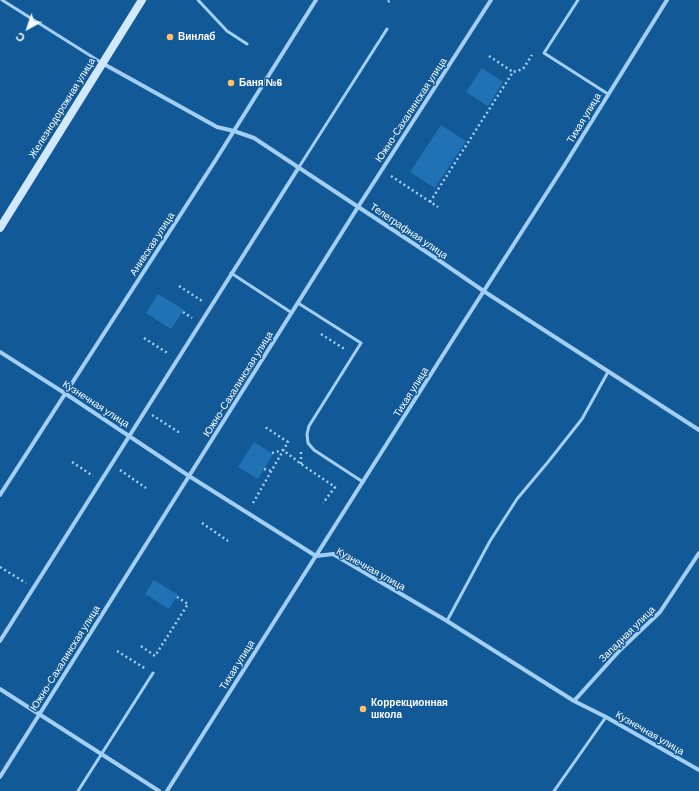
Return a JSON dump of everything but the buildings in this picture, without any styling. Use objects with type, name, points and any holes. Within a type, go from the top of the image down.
[{"type":"main road","name":"Железнодорожная улица","points":[[0,228],[142,0]]},
{"type":"street","name":"Анивская улица","points":[[0,495],[234,131],[316,0]]},
{"type":"street","name":"Южно-Сахалинская улица","points":[[0,777],[358,206],[491,0]]},
{"type":"street","name":"Тихая улица","points":[[167,791],[462,325],[485,292],[667,0]]},
{"type":"street","name":"Телеграфная улица","points":[[102,63],[217,127],[254,138],[485,292],[699,430]]},
{"type":"street","points":[[0,641],[299,168]]},
{"type":"street","name":"Кузнечная улица","points":[[0,352],[316,556],[333,554],[447,621],[574,701],[606,717],[699,770]]},
{"type":"street","name":"Западная улица","points":[[574,701],[620,650],[660,612],[699,553]]},
{"type":"street","points":[[0,689],[40,713],[159,791]]},
{"type":"lane","points":[[2,0],[102,63]]},
{"type":"lane","points":[[198,0],[227,31],[247,44]]},
{"type":"lane","points":[[578,0],[544,53],[608,94]]},
{"type":"lane","points":[[299,168],[388,29]]},
{"type":"lane","points":[[232,274],[292,313]]},
{"type":"lane","points":[[298,302],[361,343],[309,426],[307,434],[308,442],[314,450],[363,482]]},
{"type":"lane","points":[[447,621],[490,541],[513,505],[582,418],[608,372]]},
{"type":"lane","points":[[78,791],[153,673]]},
{"type":"lane","points":[[554,791],[606,717]]},
{"type":"path","points":[[489,56],[513,72],[523,70],[532,55]]},
{"type":"path","points":[[430,202],[513,72]]},
{"type":"path","points":[[391,176],[438,207]]},
{"type":"path","points":[[179,286],[202,301]]},
{"type":"path","points":[[183,312],[192,318]]},
{"type":"path","points":[[321,334],[346,350]]},
{"type":"path","points":[[144,338],[169,354]]},
{"type":"path","points":[[152,415],[180,434]]},
{"type":"path","points":[[253,503],[288,442],[265,427]]},
{"type":"path","points":[[272,453],[283,450]]},
{"type":"path","points":[[283,450],[335,487],[323,503]]},
{"type":"path","points":[[301,451],[301,464]]},
{"type":"path","points":[[72,462],[95,477]]},
{"type":"path","points":[[264,469],[271,471]]},
{"type":"path","points":[[120,470],[146,488]]},
{"type":"path","points":[[202,523],[228,541]]},
{"type":"path","points":[[0,567],[26,584]]},
{"type":"path","points":[[141,646],[155,656],[188,604],[177,597]]},
{"type":"path","points":[[117,651],[146,670]]},
{"type":"shaded area","points":[[482,68],[503,82],[488,106],[466,92]]},
{"type":"shaded area","points":[[441,125],[466,141],[435,188],[410,172]]},
{"type":"shaded area","points":[[158,294],[184,310],[171,329],[146,313]]},
{"type":"shaded area","points":[[254,442],[273,454],[258,479],[238,467]]},
{"type":"shaded area","points":[[154,580],[178,595],[169,609],[145,594]]},
{"type":"place","name":"Винлаб","points":[[170,37]]},
{"type":"place","name":"Баня №6","points":[[231,83]]},
{"type":"place","name":"Коррекционная школа","points":[[363,709]]}]
